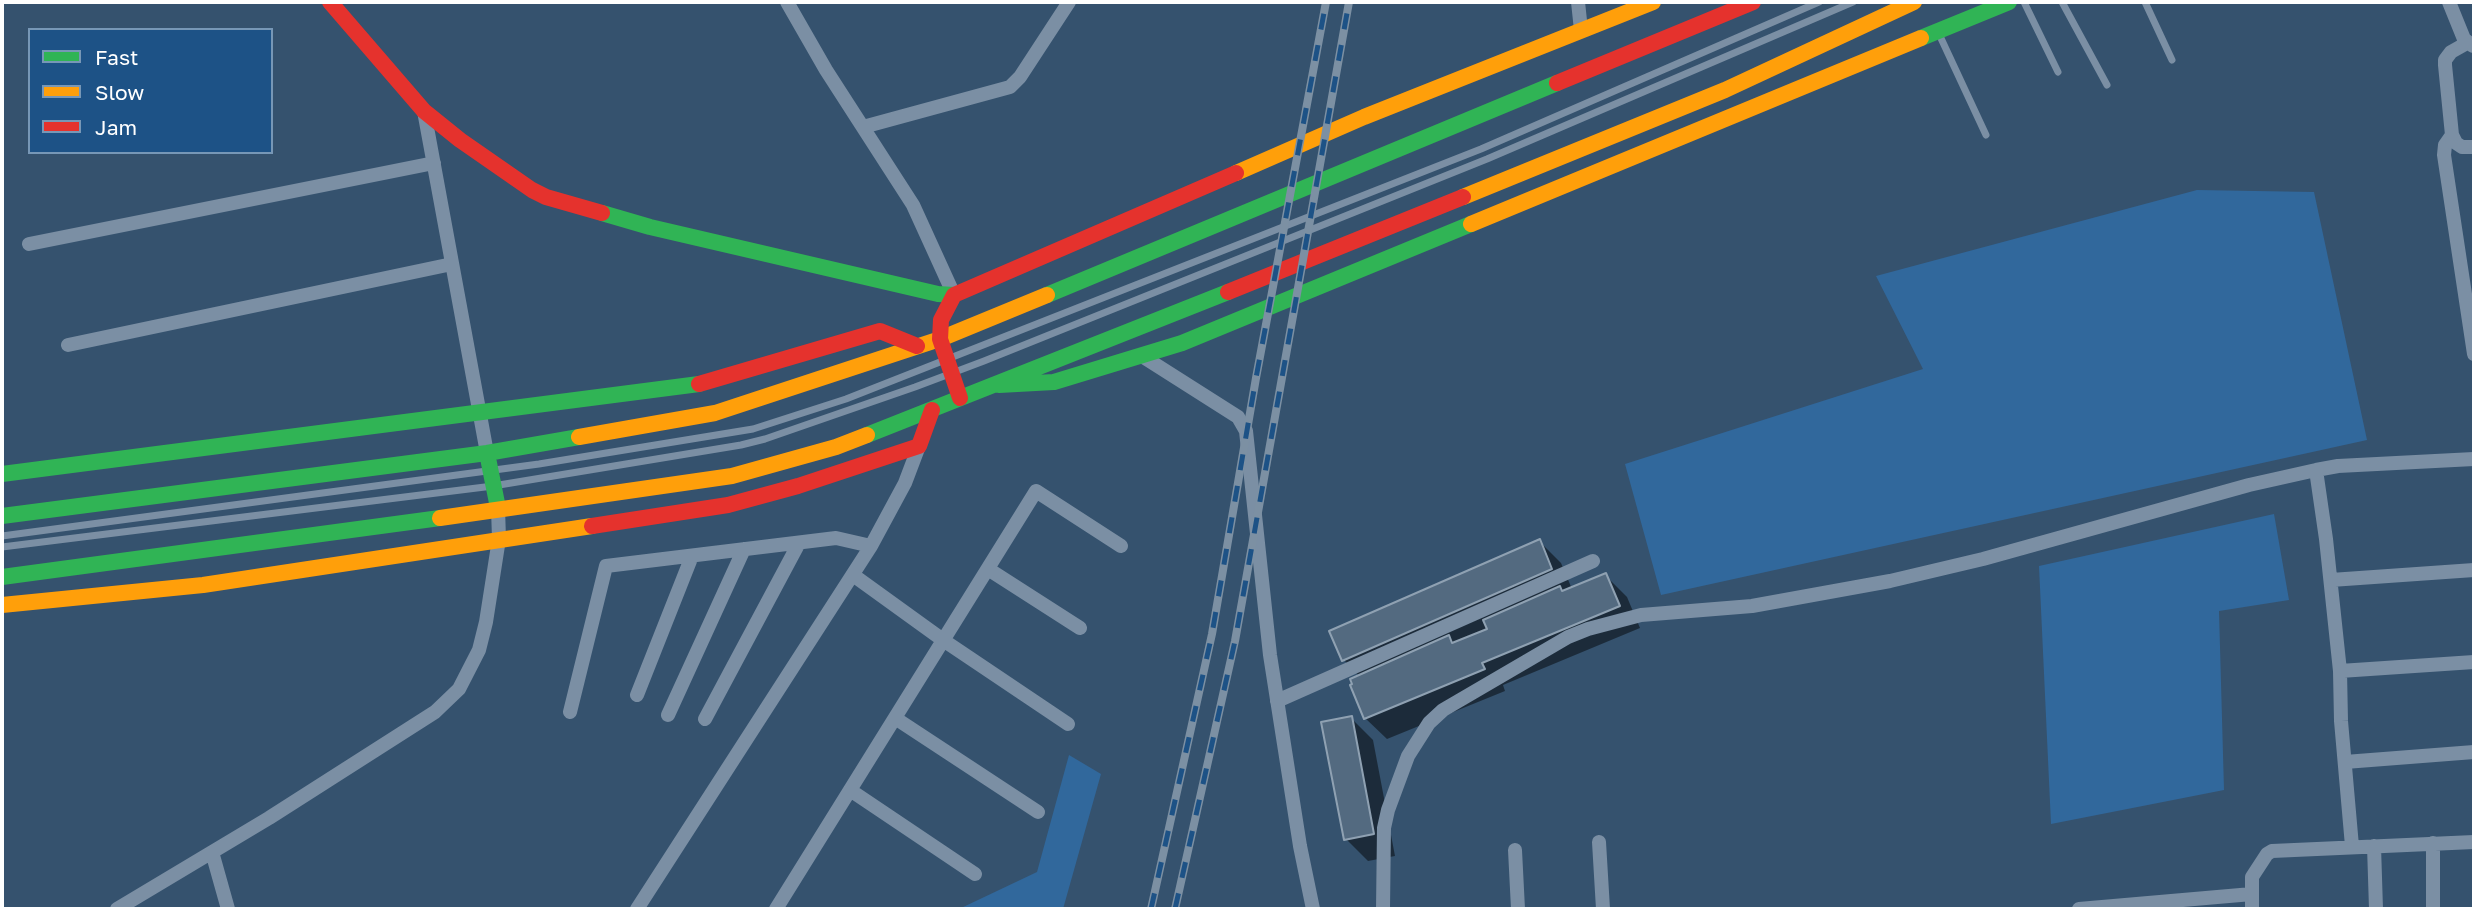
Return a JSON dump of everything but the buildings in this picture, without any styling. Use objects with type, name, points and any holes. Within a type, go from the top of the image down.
[{"type":"street","points":[[330,2],[424,111],[531,190],[561,203],[650,227],[938,294],[954,295],[1364,117],[1653,2]]},
{"type":"street","points":[[787,2],[826,70],[913,205],[954,295]]},
{"type":"street","points":[[863,127],[1010,87],[1069,2]]},
{"type":"street","points":[[1578,2],[1581,30]]},
{"type":"street","points":[[2,516],[487,453],[715,413],[940,339],[1753,2]]},
{"type":"street","points":[[2,577],[237,547],[732,475],[836,447],[1191,308],[1713,95],[1914,2]]},
{"type":"street","points":[[994,385],[1054,382],[1182,343],[2009,2]]},
{"type":"street","points":[[2449,2],[2471,45],[2451,52],[2445,60],[2452,135],[2462,147],[2474,147]]},
{"type":"street","points":[[117,909],[435,712],[459,689],[479,650],[494,580],[499,539],[498,508],[424,111]]},
{"type":"street","points":[[2452,135],[2445,145],[2444,155],[2474,354]]},
{"type":"street","points":[[29,244],[434,163]]},
{"type":"street","points":[[68,345],[452,264]]},
{"type":"street","points":[[954,295],[941,320],[940,339],[960,398]]},
{"type":"street","points":[[2,474],[670,389],[710,382],[880,331],[917,346]]},
{"type":"street","points":[[1142,356],[1238,417],[1246,431],[1263,601],[1300,846],[1313,909]]},
{"type":"street","points":[[637,909],[871,546],[905,483],[932,410]]},
{"type":"street","points":[[2,605],[203,585],[728,505],[798,486],[919,446]]},
{"type":"street","points":[[1383,909],[1384,828],[1388,810],[1408,756],[1423,731],[1443,710],[1569,637],[1614,620],[1641,615],[1752,606],[1890,582],[2249,485],[2315,470],[2338,466],[2474,459]]},
{"type":"street","points":[[2315,470],[2331,580],[2340,671],[2341,721],[2352,846]]},
{"type":"street","points":[[776,909],[1036,491],[1121,546]]},
{"type":"street","points":[[570,712],[606,566],[836,538],[871,546]]},
{"type":"street","points":[[705,719],[799,543]]},
{"type":"street","points":[[668,715],[744,549]]},
{"type":"street","points":[[637,695],[692,555]]},
{"type":"street","points":[[1278,701],[1593,561]]},
{"type":"street","points":[[988,569],[1080,628]]},
{"type":"street","points":[[2331,580],[2474,570]]},
{"type":"street","points":[[853,575],[943,640],[1068,724]]},
{"type":"street","points":[[2340,671],[2474,662]]},
{"type":"street","points":[[895,718],[1038,812]]},
{"type":"street","points":[[2345,762],[2474,752]]},
{"type":"street","points":[[850,790],[975,874]]},
{"type":"street","points":[[1599,842],[1603,909]]},
{"type":"street","points":[[2252,909],[2252,877],[2272,850],[2474,842]]},
{"type":"street","points":[[2433,843],[2433,909]]},
{"type":"street","points":[[2374,846],[2376,909]]},
{"type":"street","points":[[1515,850],[1518,909]]},
{"type":"street","points":[[212,852],[228,909]]},
{"type":"street","points":[[2079,909],[2252,894]]},
{"type":"lane","points":[[2,536],[492,478],[753,429],[949,366],[1101,301],[1481,149],[1819,2]]},
{"type":"lane","points":[[2,547],[741,445],[765,439],[1486,159],[1853,2]]},
{"type":"lane","points":[[2024,2],[2058,72]]},
{"type":"lane","points":[[2062,2],[2107,85]]},
{"type":"lane","points":[[2145,2],[2172,60]]},
{"type":"lane","points":[[1938,31],[1986,135]]},
{"type":"shaded area","points":[[2197,190],[2314,192],[2367,440],[1661,595],[1625,464],[1923,369],[1876,276]]},
{"type":"shaded area","points":[[2274,514],[2289,600],[2219,611],[2224,790],[2051,824],[2039,566]]},
{"type":"shaded area","points":[[1069,755],[1101,774],[1063,909],[959,909],[1037,872]]},
{"type":"railway","points":[[1151,909],[1212,634],[1256,378],[1326,2]]},
{"type":"railway","points":[[1175,909],[1235,641],[1349,2]]},
{"type":"traffic: fast","points":[[1921,38],[2009,2]]},
{"type":"traffic: fast","points":[[1047,295],[1557,83]]},
{"type":"traffic: fast","points":[[602,213],[650,227],[938,294],[954,295]]},
{"type":"traffic: fast","points":[[999,385],[1054,382],[1182,343],[1471,224]]},
{"type":"traffic: fast","points":[[867,435],[1228,292]]},
{"type":"traffic: fast","points":[[2,474],[699,384]]},
{"type":"traffic: fast","points":[[2,516],[487,453],[579,437]]},
{"type":"traffic: fast","points":[[487,453],[498,508]]},
{"type":"traffic: fast","points":[[2,577],[440,518]]},
{"type":"traffic: slow","points":[[1236,173],[1364,117],[1653,2]]},
{"type":"traffic: slow","points":[[1463,197],[1725,90],[1914,2]]},
{"type":"traffic: slow","points":[[1471,224],[1921,38]]},
{"type":"traffic: slow","points":[[579,437],[715,413],[940,339],[1047,295]]},
{"type":"traffic: slow","points":[[440,518],[732,476],[836,447],[867,435]]},
{"type":"traffic: slow","points":[[2,605],[203,585],[592,526]]},
{"type":"traffic: jam","points":[[330,2],[424,111],[460,140],[532,190],[546,197],[602,213]]},
{"type":"traffic: jam","points":[[1557,83],[1753,2]]},
{"type":"traffic: jam","points":[[960,398],[940,339],[941,320],[954,295],[1236,173]]},
{"type":"traffic: jam","points":[[1228,292],[1463,197]]},
{"type":"traffic: jam","points":[[699,384],[880,331],[917,346]]},
{"type":"traffic: jam","points":[[592,526],[728,505],[798,486],[919,446],[932,410]]}]
